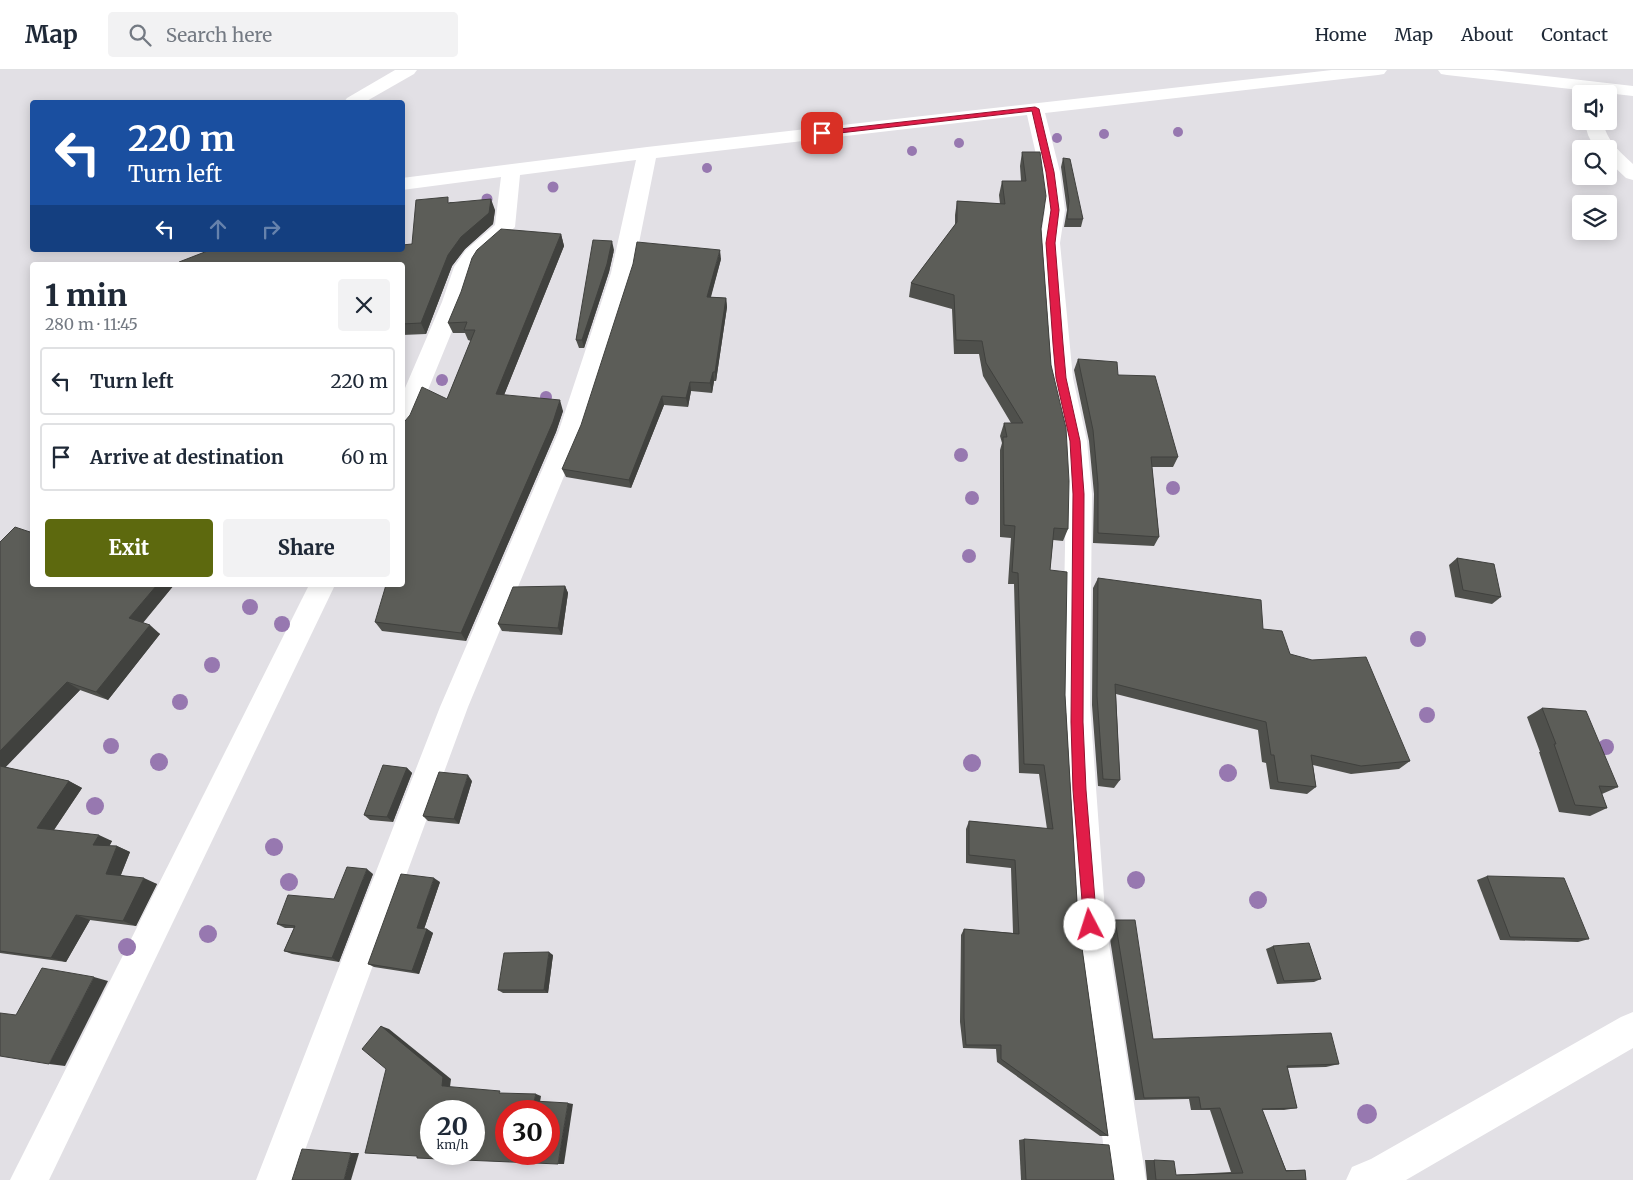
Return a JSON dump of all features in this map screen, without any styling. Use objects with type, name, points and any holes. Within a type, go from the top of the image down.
[{"type":"street","points":[[356,100],[408,70]]},
{"type":"street","points":[[405,184],[647,153],[1378,70]]},
{"type":"street","points":[[1447,70],[1572,87]]},
{"type":"street","points":[[1617,90],[1633,91]]},
{"type":"street","points":[[1035,109],[1050,172],[1055,210],[1050,243],[1057,336],[1061,378],[1075,441],[1079,494],[1077,715],[1080,790],[1090,925],[1127,1180]]},
{"type":"street","points":[[275,1180],[454,708],[570,433],[622,273],[647,153]]},
{"type":"street","points":[[1617,159],[1633,174]]},
{"type":"street","points":[[405,417],[453,302],[464,268],[473,255],[504,227],[510,199],[511,170]]},
{"type":"street","points":[[29,1180],[321,587]]},
{"type":"street","points":[[1365,1180],[1384,1172],[1633,1029]]},
{"type":"building","points":[[1022,152],[1040,152],[1046,196],[1041,229],[1051,365],[1066,428],[1069,481],[1068,529],[1054,528],[1050,570],[1067,572],[1065,695],[1078,919],[1108,1136],[1001,1059],[1001,1045],[966,1045],[964,1018],[964,929],[1019,934],[1015,860],[969,855],[969,821],[1053,829],[1044,765],[1024,764],[1018,573],[1012,572],[1015,526],[1004,525],[1003,437],[1007,437],[1004,423],[1023,423],[986,363],[982,341],[956,340],[954,295],[911,283],[957,222],[957,201],[1005,204],[1002,181],[1026,181]]},
{"type":"building","points":[[1063,158],[1070,159],[1083,219],[1067,219],[1069,201]]},
{"type":"building","points":[[448,197],[448,203],[491,199],[489,213],[461,237],[448,255],[421,323],[405,324],[405,262],[179,262],[205,252],[405,252],[405,245],[412,244],[416,200]]},
{"type":"building","points":[[501,229],[561,234],[496,394],[560,400],[553,422],[461,633],[375,622],[385,587],[405,587],[405,421],[410,415],[422,387],[447,399],[475,330],[464,330],[467,322],[448,323],[472,258],[477,250]]},
{"type":"building","points":[[593,240],[612,241],[607,264],[582,340],[576,340]]},
{"type":"building","points":[[637,242],[720,250],[707,297],[726,298],[715,372],[713,372],[710,383],[690,382],[686,398],[662,396],[629,480],[562,469],[581,425],[633,264]]},
{"type":"building","points":[[1078,359],[1117,362],[1118,375],[1155,376],[1178,457],[1151,457],[1159,537],[1098,533],[1098,484],[1093,430]]},
{"type":"building","points":[[15,527],[30,532],[30,587],[155,587],[129,618],[150,625],[96,692],[67,682],[0,751],[0,542]]},
{"type":"building","points":[[1457,558],[1494,564],[1501,597],[1463,590]]},
{"type":"building","points":[[1098,578],[1261,600],[1263,629],[1282,631],[1290,654],[1312,660],[1366,657],[1410,761],[1361,766],[1311,755],[1316,787],[1278,782],[1274,755],[1271,755],[1266,722],[1115,684],[1120,780],[1103,779],[1097,696]]},
{"type":"building","points":[[565,586],[558,628],[498,624],[513,587]]},
{"type":"building","points":[[1542,708],[1586,711],[1618,787],[1599,786],[1607,808],[1575,805],[1554,744],[1556,744]]},
{"type":"building","points":[[383,765],[407,768],[387,817],[364,815]]},
{"type":"building","points":[[0,766],[69,781],[37,828],[99,835],[93,845],[117,846],[106,874],[144,878],[123,921],[76,915],[51,958],[0,951]]},
{"type":"building","points":[[439,772],[468,775],[454,819],[423,816]]},
{"type":"building","points":[[347,867],[367,869],[332,958],[284,951],[295,926],[277,924],[288,895],[334,899]]},
{"type":"building","points":[[401,874],[434,878],[417,928],[427,929],[412,971],[368,964]]},
{"type":"building","points":[[1487,876],[1564,878],[1589,939],[1510,937]]},
{"type":"building","points":[[1115,920],[1135,920],[1153,1039],[1331,1033],[1339,1064],[1287,1066],[1297,1108],[1262,1109],[1286,1171],[1305,1170],[1306,1180],[1156,1180],[1154,1160],[1174,1161],[1176,1175],[1243,1173],[1220,1108],[1201,1109],[1199,1097],[1144,1098]]},
{"type":"building","points":[[1309,943],[1321,979],[1284,981],[1273,946]]},
{"type":"building","points":[[549,952],[544,990],[498,990],[504,953]]},
{"type":"building","points":[[42,968],[94,977],[49,1064],[0,1056],[0,1013],[16,1015]]},
{"type":"building","points":[[381,1026],[443,1077],[442,1086],[500,1091],[499,1093],[536,1094],[534,1100],[495,1100],[495,1161],[485,1161],[485,1100],[420,1100],[420,1158],[417,1158],[417,1156],[365,1153],[386,1069],[362,1049]]},
{"type":"building","points":[[560,1103],[568,1103],[560,1152]]},
{"type":"building","points":[[1024,1139],[1109,1145],[1114,1180],[1026,1180]]},
{"type":"building","points":[[302,1149],[351,1153],[344,1180],[292,1180]]},
{"type":"route","points":[[822,133],[1035,109],[1050,172],[1055,210],[1050,243],[1058,344],[1061,378],[1075,441],[1079,494],[1076,705],[1090,925]]}]
